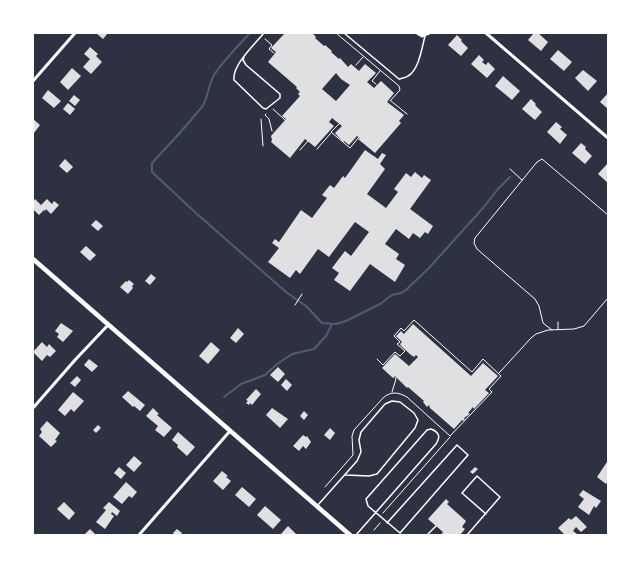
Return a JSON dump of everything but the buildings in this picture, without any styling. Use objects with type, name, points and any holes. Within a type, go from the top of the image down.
[{"type":"main road","points":[[33,259],[350,535]]},
{"type":"street","points":[[33,81],[75,33]]},
{"type":"street","points":[[417,33],[422,36],[429,33]]},
{"type":"street","points":[[486,33],[608,138]]},
{"type":"street","points":[[33,408],[108,325]]},
{"type":"street","points":[[139,535],[230,430]]},
{"type":"lane","points":[[244,57],[243,60],[246,65],[280,94],[280,98],[266,109],[263,108],[234,80],[233,74],[235,68],[244,57],[262,36],[264,33]]},
{"type":"lane","points":[[344,33],[399,79],[409,76],[412,72],[421,55],[425,36]]},
{"type":"lane","points":[[317,506],[357,461],[360,452],[359,440],[361,432],[385,404],[392,401],[400,402],[414,413],[418,420],[416,428],[377,474],[370,476],[346,475]]},
{"type":"lane","points":[[356,535],[376,513],[436,444],[439,436],[434,430],[427,430],[366,499],[368,506],[376,513],[387,523],[400,533],[468,455],[457,445],[387,523]]},
{"type":"lane","points":[[467,535],[486,514],[500,497],[477,476],[462,493],[486,514]]},
{"type":"lane","points":[[427,535],[436,526]]},
{"type":"path","points":[[336,33],[400,88],[400,90],[390,101],[406,114]]},
{"type":"path","points":[[262,36],[272,45],[269,48],[274,53]]},
{"type":"path","points":[[356,65],[363,57]]},
{"type":"path","points":[[376,84],[372,80],[380,71]]},
{"type":"path","points":[[266,109],[265,116],[269,119],[272,131]]},
{"type":"path","points":[[275,112],[285,120]]},
{"type":"path","points":[[261,119],[263,146]]},
{"type":"path","points":[[317,149],[339,124]]},
{"type":"path","points":[[331,132],[350,148],[359,137]]},
{"type":"path","points":[[300,150],[308,141]]},
{"type":"path","points":[[552,330],[543,323],[540,306],[536,299],[477,249],[474,243],[475,238],[540,160],[545,160],[608,214]]},
{"type":"path","points":[[510,169],[522,180]]},
{"type":"path","points":[[295,305],[302,294]]},
{"type":"path","points":[[383,513],[450,436],[492,392],[489,389],[501,376],[499,374],[531,338],[542,332],[574,329],[584,326],[608,298]]},
{"type":"path","points":[[377,359],[383,365],[395,352],[400,356],[405,351],[397,344],[400,342],[394,336],[401,328],[404,331],[414,320],[472,372],[483,359],[499,374]]},
{"type":"path","points":[[558,322],[558,330]]},
{"type":"path","points":[[391,393],[396,379],[395,377]]},
{"type":"path","points":[[325,487],[353,455],[352,436],[354,430],[388,394],[399,393],[406,397],[450,436]]},
{"type":"path","points":[[374,530],[380,522]]},
{"type":"waterway","points":[[250,33],[218,69],[212,79],[206,100],[202,107],[152,163],[152,172],[197,214],[286,292],[306,306],[322,323],[336,324],[346,321],[380,304],[392,295],[406,290],[429,268],[510,177]]},
{"type":"waterway","points":[[224,397],[241,384],[265,375],[292,354],[314,349],[326,336],[331,324]]}]
